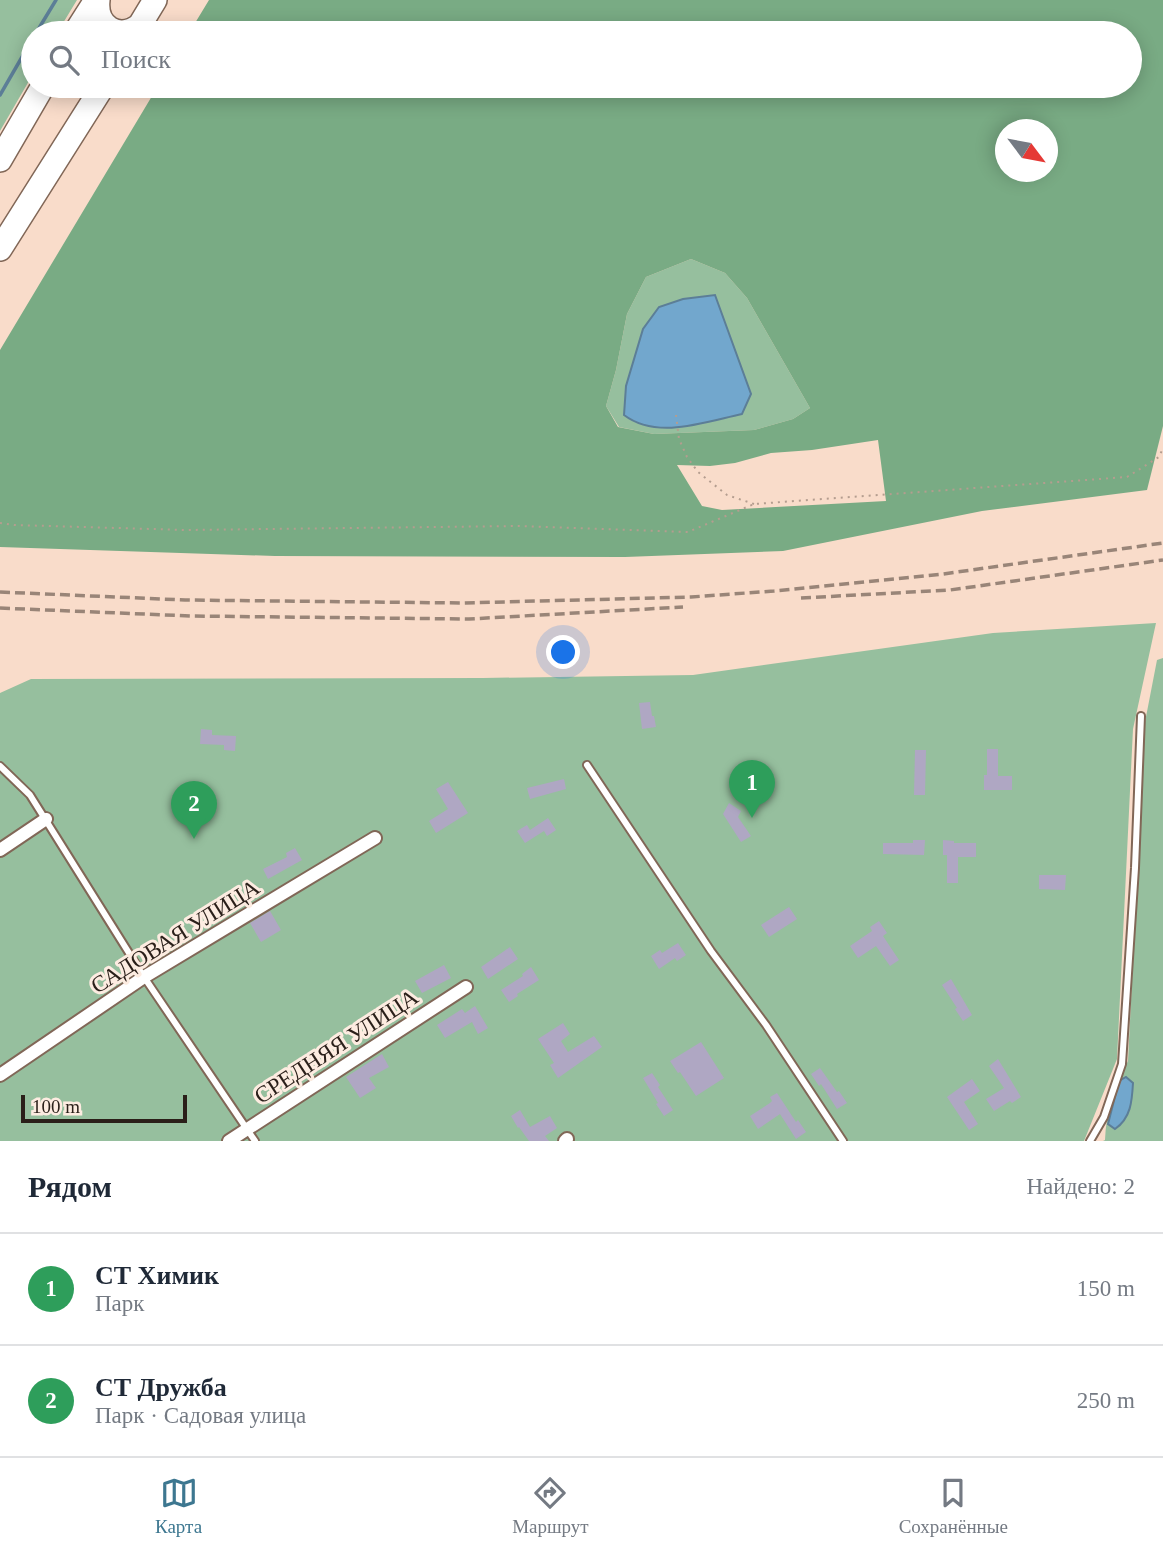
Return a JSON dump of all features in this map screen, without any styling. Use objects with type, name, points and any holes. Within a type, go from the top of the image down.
[{"type":"highway","points":[[97,0],[99,15],[104,21]]},
{"type":"highway","points":[[83,21],[97,0]]},
{"type":"highway","points":[[143,21],[155,0]]},
{"type":"highway","points":[[0,160],[36,98]]},
{"type":"highway","points":[[0,249],[95,98]]},
{"type":"street","points":[[0,850],[46,820]]},
{"type":"street","name":"САДОВАЯ УЛИЦА","points":[[0,1075],[144,976],[375,838]]},
{"type":"street","name":"СРЕДНЯЯ УЛИЦА","points":[[229,1141],[466,987]]},
{"type":"lane","points":[[1090,1141],[1104,1118],[1122,1064],[1135,868],[1141,716]]},
{"type":"lane","points":[[587,765],[843,1141]]},
{"type":"lane","points":[[0,766],[30,795],[144,976],[255,1141]]},
{"type":"path","points":[[676,415],[679,439],[698,472],[727,495],[754,504]]},
{"type":"path","points":[[0,523],[186,530],[517,526],[688,532],[754,504],[1128,477],[1159,457],[1163,448]]},
{"type":"green space","points":[[0,0],[77,0],[64,21],[21,21],[21,95],[0,131]]},
{"type":"green space","points":[[209,0],[1163,0],[1163,426],[1147,490],[982,511],[783,551],[625,557],[275,556],[0,547],[0,350],[151,98],[1142,98],[1142,21],[196,21]],"holes":[[[691,259],[725,273],[747,298],[810,408],[793,419],[754,430],[654,434],[618,427],[606,406],[627,314],[646,277]],[[878,440],[886,501],[722,510],[702,506],[677,465],[710,466],[735,463],[771,453]]]},
{"type":"green space","points":[[691,259],[725,273],[747,298],[810,408],[793,419],[754,430],[654,434],[619,427],[606,406],[627,314],[646,277]],"holes":[[[715,295],[729,335],[743,413],[674,427],[624,415],[626,386],[643,329]]]},
{"type":"green space","points":[[1156,623],[1133,729],[1117,1059],[1084,1141],[0,1141],[0,693],[31,679],[693,675],[993,633]]},
{"type":"green space","points":[[1163,658],[1163,1141],[1103,1141],[1112,1099],[1128,1061],[1145,722],[1157,660]]},
{"type":"water","points":[[715,295],[751,394],[742,414],[666,428],[651,427],[624,415],[626,386],[643,329],[659,307],[683,299]]},
{"type":"water","points":[[1126,1077],[1133,1083],[1131,1103],[1124,1120],[1115,1129],[1108,1124],[1119,1081]]},
{"type":"building","points":[[650,702],[656,727],[642,729],[639,703]]},
{"type":"building","points":[[201,729],[212,730],[212,735],[236,736],[235,751],[224,750],[224,745],[200,744]]},
{"type":"building","points":[[987,749],[998,749],[998,776],[1012,776],[1012,790],[984,790]]},
{"type":"building","points":[[915,750],[926,750],[925,795],[914,795]]},
{"type":"building","points":[[564,779],[566,789],[530,799],[527,788]]},
{"type":"building","points":[[448,782],[468,813],[436,833],[429,821],[448,809],[436,789]]},
{"type":"building","points":[[729,803],[741,811],[738,817],[751,836],[741,842],[723,814]]},
{"type":"building","points":[[548,818],[556,830],[547,836],[544,831],[525,843],[517,831],[527,825],[530,830]]},
{"type":"building","points":[[913,840],[925,840],[924,855],[883,854],[883,843],[913,843]]},
{"type":"building","points":[[943,840],[976,843],[976,857],[958,857],[958,883],[947,883],[947,855],[943,855]]},
{"type":"building","points":[[295,848],[302,860],[268,879],[263,869],[287,857],[286,853]]},
{"type":"building","points":[[1039,875],[1066,875],[1065,890],[1039,889]]},
{"type":"building","points":[[789,907],[797,919],[769,937],[761,925]]},
{"type":"building","points":[[270,911],[281,930],[261,942],[250,923]]},
{"type":"building","points":[[879,921],[887,933],[883,936],[899,960],[890,966],[876,946],[858,958],[850,946],[872,931],[870,927]]},
{"type":"building","points":[[678,943],[686,955],[677,961],[675,958],[659,969],[651,956]]},
{"type":"building","points":[[510,947],[518,959],[488,979],[481,967]]},
{"type":"building","points":[[444,965],[451,978],[422,993],[415,981]]},
{"type":"building","points":[[531,967],[539,980],[509,1002],[501,990],[523,976]]},
{"type":"building","points":[[951,979],[972,1015],[963,1021],[942,985]]},
{"type":"building","points":[[475,1006],[488,1028],[478,1034],[472,1022],[445,1038],[437,1025],[462,1009],[465,1013]]},
{"type":"building","points":[[563,1023],[570,1034],[561,1041],[568,1052],[594,1036],[602,1047],[558,1078],[550,1065],[554,1063],[538,1039]]},
{"type":"building","points":[[701,1042],[724,1078],[696,1096],[670,1061]]},
{"type":"building","points":[[382,1054],[389,1067],[369,1078],[376,1088],[360,1098],[346,1077]]},
{"type":"building","points":[[998,1059],[1021,1097],[994,1111],[986,1099],[1004,1088],[989,1066]]},
{"type":"building","points":[[820,1068],[847,1103],[837,1109],[811,1074]]},
{"type":"building","points":[[652,1073],[673,1110],[664,1116],[643,1078]]},
{"type":"building","points":[[972,1079],[980,1091],[964,1102],[978,1124],[969,1130],[947,1097]]},
{"type":"building","points":[[777,1093],[806,1132],[796,1139],[780,1114],[758,1129],[750,1116],[770,1103],[770,1097]]},
{"type":"building","points":[[520,1110],[530,1127],[550,1116],[557,1128],[545,1136],[549,1141],[529,1141],[511,1116]]},
{"type":"waterway","points":[[43,21],[56,0]]},
{"type":"waterway","points":[[0,95],[21,59]]},
{"type":"railway","points":[[0,592],[185,600],[463,603],[691,597],[943,574],[1163,543]]},
{"type":"railway","points":[[801,598],[950,590],[1163,560]]},
{"type":"railway","points":[[0,608],[190,616],[469,619],[683,607]]},
{"type":"place","name":"СТ Химик","points":[[752,818]]},
{"type":"place","name":"СТ Дружба","points":[[194,839]]}]
